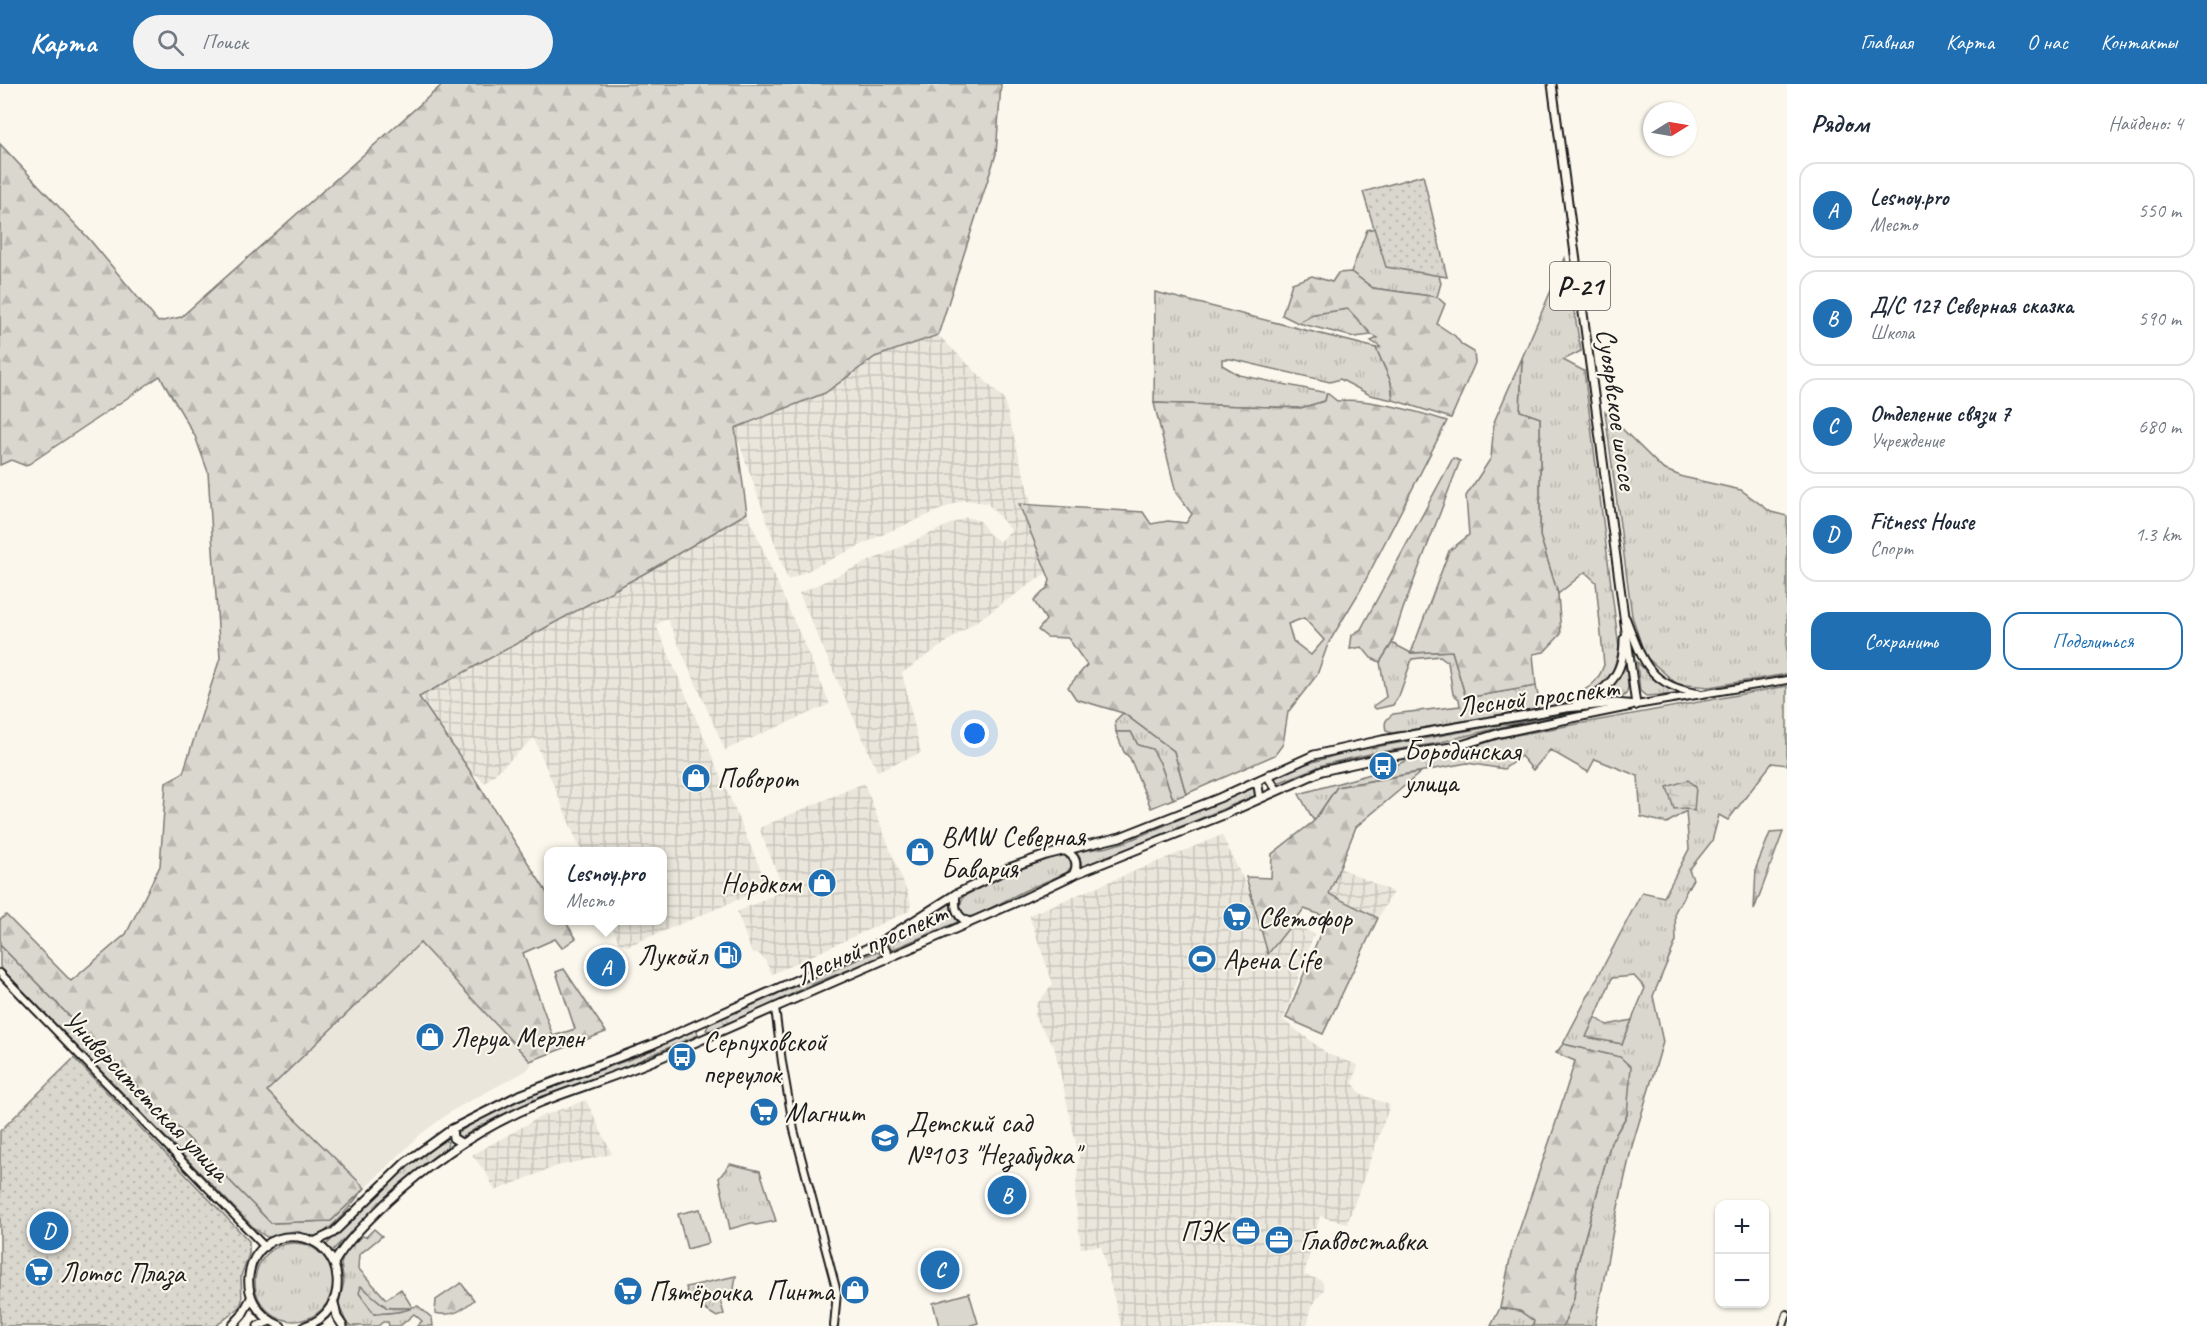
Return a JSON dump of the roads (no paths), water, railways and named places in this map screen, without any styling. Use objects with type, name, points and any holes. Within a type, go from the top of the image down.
[{"type":"main road","name":"Суоярвское шоссе","points":[[1552,84],[1636,705]]},
{"type":"main road","points":[[1624,613],[1641,658],[1651,671],[1668,685],[1681,691],[1705,694]]},
{"type":"main road","points":[[1566,708],[1593,698],[1608,687],[1617,675],[1623,660],[1624,613]]},
{"type":"main road","points":[[1636,705],[1787,680]]},
{"type":"main road","name":"Лесной проспект","points":[[314,1242],[333,1233],[406,1162],[452,1129],[517,1096],[625,1056],[879,943],[956,894],[1019,864],[1120,837],[1219,798],[1314,755],[1566,708],[1616,703],[1636,705]]},
{"type":"main road","name":"Лесной проспект","points":[[334,1263],[345,1245],[403,1187],[461,1143],[495,1123],[531,1107],[632,1069],[1073,875],[1226,814],[1322,771],[1354,763],[1458,746],[1500,733],[1636,705]]},
{"type":"main road","points":[[1270,774],[1269,780],[1277,790]]},
{"type":"main road","points":[[1254,782],[1260,792],[1260,798]]},
{"type":"main road","points":[[1065,850],[1076,860],[1077,868],[1073,875]]},
{"type":"main road","points":[[956,894],[957,913],[963,920],[970,922]]},
{"type":"main road","points":[[879,943],[886,951],[886,959]]},
{"type":"main road","name":"Университетская улица","points":[[0,973],[266,1246]]},
{"type":"main road","points":[[775,1008],[794,1132],[837,1292],[834,1323]]},
{"type":"main road","points":[[701,1023],[700,1030],[708,1036]]},
{"type":"main road","points":[[452,1129],[453,1138],[461,1143]]},
{"type":"main road","points":[[441,1136],[449,1140],[452,1149]]},
{"type":"main road","points":[[281,1326],[270,1321],[256,1307],[251,1298],[248,1287],[252,1264],[266,1246],[289,1237],[298,1237],[314,1242],[326,1251],[334,1263],[338,1283],[334,1303],[337,1317],[343,1326]]},
{"type":"main road","points":[[232,1326],[242,1315],[251,1298]]},
{"type":"main road","points":[[308,1325],[320,1319],[334,1303]]},
{"type":"main road","points":[[1783,1326],[1787,1314]]},
{"type":"main road","points":[[258,1326],[270,1321]]},
{"type":"main road","points":[[308,1325],[321,1326]]},
{"type":"place","name":"Бородинская улица","points":[[1383,766]]},
{"type":"place","name":"Поворот","points":[[696,778]]},
{"type":"place","name":"BMW Северная Бавария","points":[[920,852]]},
{"type":"place","name":"Нордком","points":[[822,883]]},
{"type":"place","name":"Светофор","points":[[1237,917]]},
{"type":"place","name":"Лукойл","points":[[728,955]]},
{"type":"place","name":"Арена Life","points":[[1202,959]]},
{"type":"place","name":"Lesnoy.pro","points":[[606,967]]},
{"type":"place","name":"Леруа Мерлен","points":[[430,1037]]},
{"type":"place","name":"Серпуховской переулок","points":[[682,1057]]},
{"type":"place","name":"Магнит","points":[[764,1112]]},
{"type":"place","name":"Детский сад №103 \"Незабудка\"","points":[[885,1138]]},
{"type":"place","name":"Д/С 127 Северная сказка","points":[[1007,1195]]},
{"type":"place","name":"Fitness House","points":[[49,1231]]},
{"type":"place","name":"ПЭК","points":[[1246,1231]]},
{"type":"place","name":"Главдоставка","points":[[1279,1240]]},
{"type":"place","name":"Отделение связи 7","points":[[940,1270]]},
{"type":"place","name":"Лотос Плаза","points":[[39,1272]]},
{"type":"place","name":"Пинта","points":[[855,1290]]},
{"type":"place","name":"Пятёрочка","points":[[628,1291]]}]
